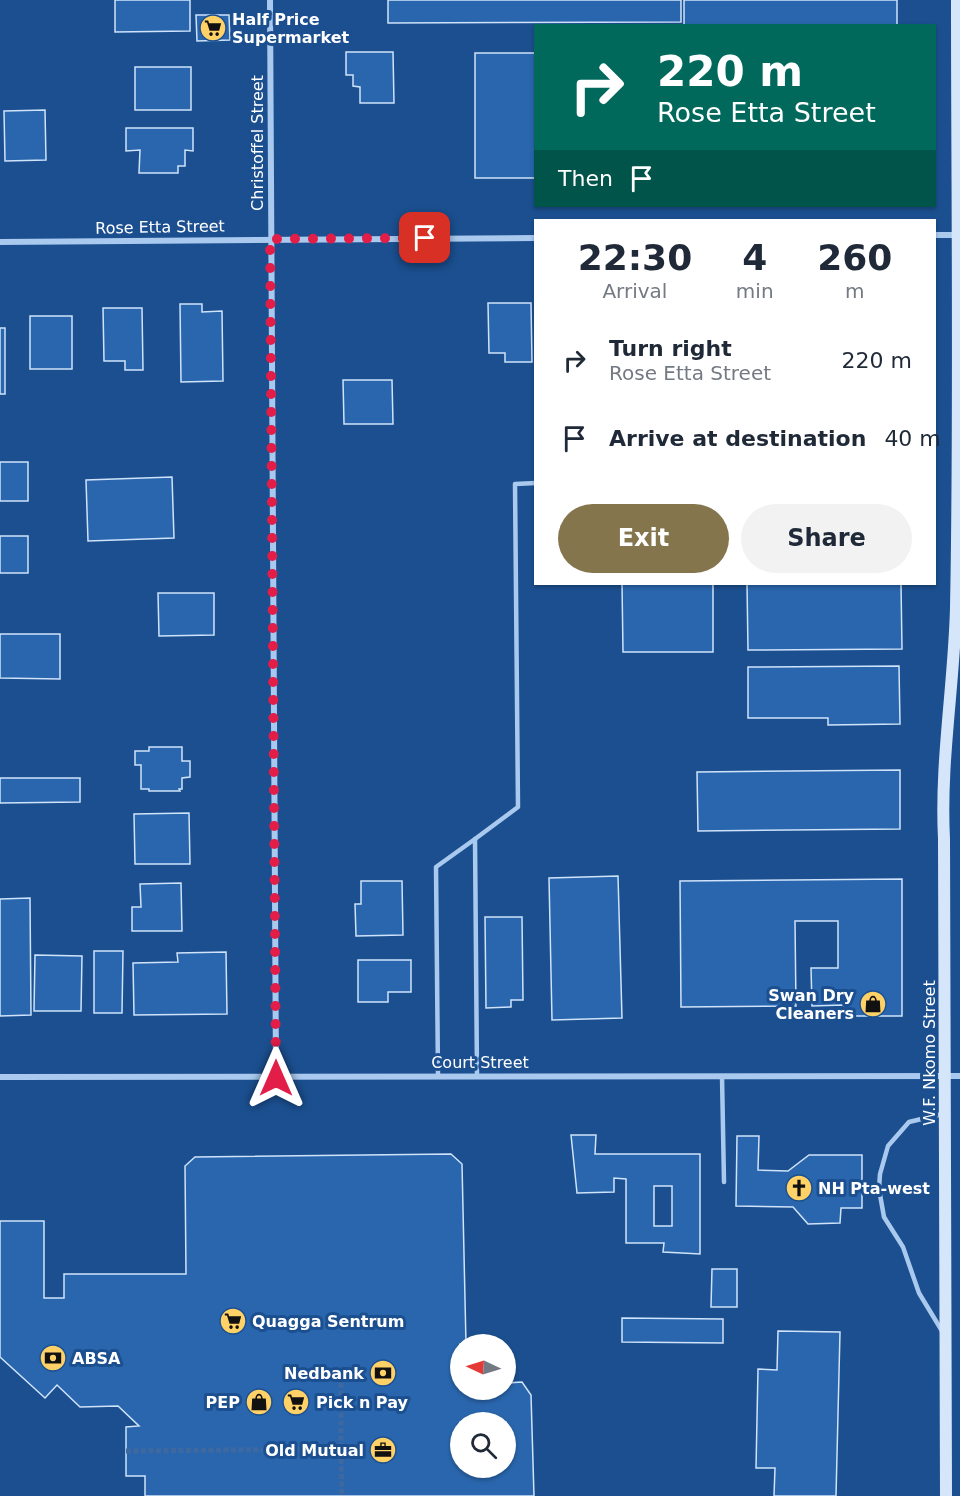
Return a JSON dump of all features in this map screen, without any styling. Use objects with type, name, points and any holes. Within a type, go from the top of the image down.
[{"type":"main road","name":"W.F. Nkomo Street","points":[[946,1496],[942,803],[956,611],[959,235],[957,0]]},
{"type":"main road","name":"W.F. Nkomo Street","points":[[956,611],[960,648]]},
{"type":"street","name":"Christoffel Street","points":[[270,0],[276,1078]]},
{"type":"street","points":[[936,235],[959,235]]},
{"type":"street","name":"Rose Etta Street","points":[[0,242],[534,238]]},
{"type":"street","name":"Court Street","points":[[0,1077],[960,1076]]},
{"type":"lane","points":[[438,1076],[436,867],[518,807],[515,484],[534,483]]},
{"type":"lane","points":[[475,839],[477,1075]]},
{"type":"lane","points":[[722,1076],[724,1182]]},
{"type":"lane","points":[[945,1114],[909,1122],[888,1146],[880,1174],[879,1189],[884,1217],[903,1247],[919,1293],[946,1338]]},
{"type":"building","points":[[115,0],[190,0],[190,31],[115,32]]},
{"type":"building","points":[[388,0],[681,0],[681,22],[388,23]]},
{"type":"building","points":[[684,0],[897,0],[897,24],[684,24]]},
{"type":"building","name":"Half Price Supermarket","points":[[196,15],[229,15],[230,40],[197,41]]},
{"type":"building","points":[[346,52],[393,52],[394,103],[360,103],[360,87],[353,86],[353,75],[346,75]]},
{"type":"building","points":[[475,53],[534,53],[534,178],[475,178]]},
{"type":"building","points":[[135,67],[191,67],[191,110],[135,110]]},
{"type":"building","points":[[45,110],[46,160],[5,161],[4,111]]},
{"type":"building","points":[[126,128],[193,128],[193,151],[185,150],[185,166],[178,166],[178,173],[139,173],[140,150],[126,151]]},
{"type":"building","points":[[488,303],[531,303],[532,362],[505,362],[505,353],[489,353]]},
{"type":"building","points":[[180,304],[202,304],[202,312],[222,311],[223,381],[181,382]]},
{"type":"building","points":[[103,308],[142,308],[143,370],[125,370],[125,361],[104,361]]},
{"type":"building","points":[[30,316],[72,316],[72,369],[30,369]]},
{"type":"building","points":[[0,328],[5,328],[5,394],[0,394]]},
{"type":"building","points":[[343,380],[392,380],[393,424],[344,424]]},
{"type":"building","points":[[0,462],[28,462],[28,501],[0,501]]},
{"type":"building","points":[[172,477],[174,538],[88,541],[86,480]]},
{"type":"building","points":[[0,536],[28,536],[28,573],[0,573]]},
{"type":"building","points":[[622,585],[713,585],[713,652],[623,652]]},
{"type":"building","points":[[747,585],[901,585],[902,649],[748,650]]},
{"type":"building","points":[[158,593],[214,593],[214,635],[159,636]]},
{"type":"building","points":[[0,634],[60,634],[60,679],[0,678]]},
{"type":"building","points":[[899,666],[900,724],[828,725],[828,718],[748,718],[748,667]]},
{"type":"building","points":[[149,747],[182,747],[182,761],[190,761],[190,777],[182,778],[180,791],[141,789],[141,765],[135,765],[135,751],[149,751]]},
{"type":"building","points":[[900,770],[900,829],[698,831],[697,772]]},
{"type":"building","points":[[0,778],[80,778],[80,802],[0,803]]},
{"type":"building","points":[[189,813],[190,864],[135,864],[134,814]]},
{"type":"building","points":[[618,876],[622,1018],[552,1020],[549,878]]},
{"type":"building","points":[[902,879],[902,1016],[845,1016],[844,1005],[812,1006],[811,968],[838,968],[838,921],[795,921],[796,1006],[681,1007],[680,881]]},
{"type":"building","points":[[361,881],[402,881],[403,935],[356,936],[355,904],[361,904]]},
{"type":"building","points":[[181,883],[182,931],[132,931],[132,907],[141,907],[140,884]]},
{"type":"building","points":[[30,898],[31,1015],[0,1016],[0,899]]},
{"type":"building","points":[[485,917],[522,917],[523,1000],[511,1000],[511,1007],[486,1008]]},
{"type":"building","points":[[94,951],[123,951],[122,1013],[94,1013]]},
{"type":"building","points":[[226,952],[227,1014],[134,1015],[133,963],[178,962],[177,953]]},
{"type":"building","points":[[35,955],[82,956],[81,1011],[34,1011]]},
{"type":"building","points":[[358,960],[411,960],[411,992],[388,992],[388,1002],[358,1002]]},
{"type":"building","points":[[571,1135],[596,1135],[595,1154],[700,1154],[700,1254],[663,1252],[664,1243],[626,1243],[626,1179],[614,1178],[614,1192],[577,1193]],"holes":[[[654,1186],[672,1186],[672,1226],[654,1226]]]},
{"type":"building","name":"NH Pta-west","points":[[737,1136],[759,1136],[758,1170],[788,1171],[809,1155],[862,1155],[862,1208],[841,1208],[840,1223],[808,1224],[793,1207],[736,1206]]},
{"type":"building","name":"Quagga Sentrum","points":[[451,1154],[462,1164],[466,1334],[450,1334],[450,1400],[516,1400],[516,1382],[522,1382],[531,1395],[534,1496],[145,1496],[145,1476],[126,1476],[126,1427],[139,1426],[118,1406],[80,1407],[57,1385],[45,1398],[0,1357],[0,1221],[44,1221],[44,1298],[64,1298],[64,1274],[186,1274],[185,1166],[195,1157]]},
{"type":"building","points":[[712,1269],[737,1269],[737,1307],[711,1307]]},
{"type":"building","points":[[622,1318],[723,1319],[723,1343],[622,1342]]},
{"type":"building","points":[[778,1331],[840,1332],[836,1496],[774,1496],[775,1468],[756,1468],[758,1369],[777,1370]]},
{"type":"tunnel","points":[[341,1368],[341,1449]]},
{"type":"tunnel","points":[[126,1451],[341,1449],[342,1496]]},
{"type":"place","name":"Half Price Supermarket","points":[[213,28]]},
{"type":"place","name":"Swan Dry Cleaners","points":[[873,1004]]},
{"type":"place","name":"NH Pta-west","points":[[799,1188]]},
{"type":"place","name":"Quagga Sentrum","points":[[233,1321]]},
{"type":"place","name":"ABSA","points":[[53,1358]]},
{"type":"place","name":"Nedbank","points":[[383,1373]]},
{"type":"place","name":"PEP","points":[[259,1402]]},
{"type":"place","name":"Pick n Pay","points":[[296,1402]]},
{"type":"place","name":"Old Mutual","points":[[383,1450]]},
{"type":"route","points":[[276,1078],[270,239],[425,238]]}]
